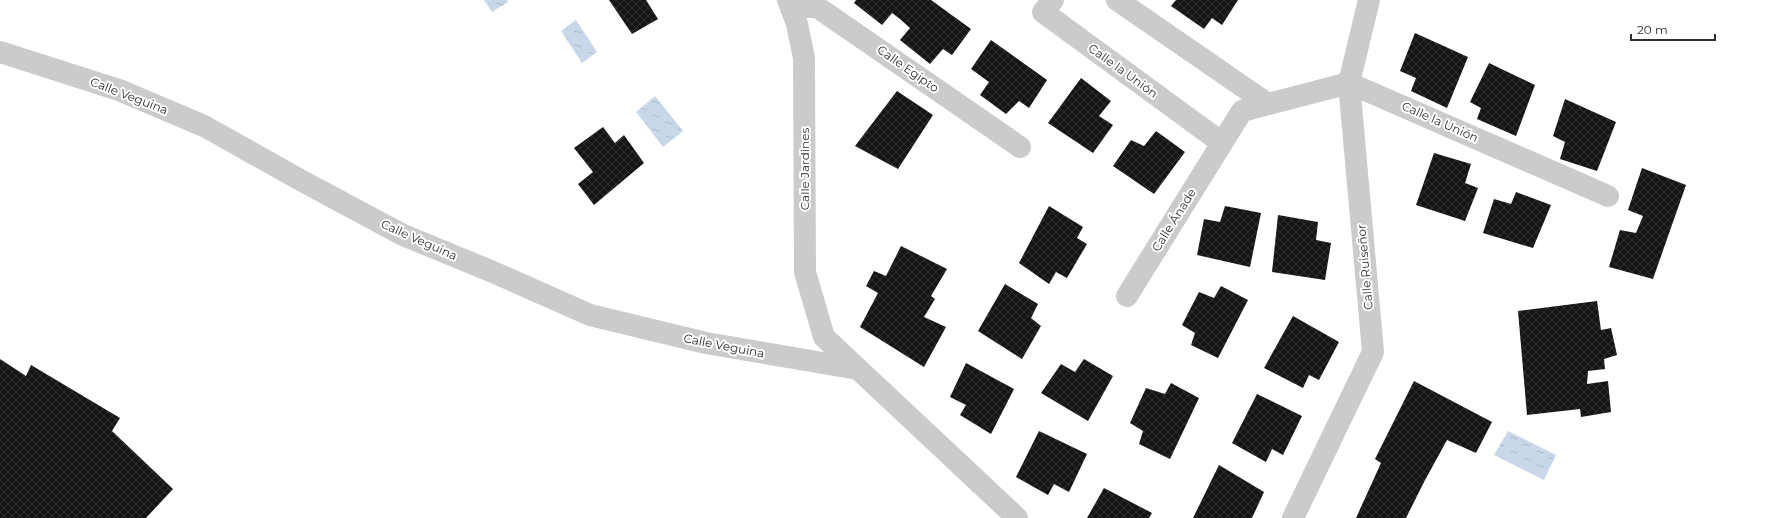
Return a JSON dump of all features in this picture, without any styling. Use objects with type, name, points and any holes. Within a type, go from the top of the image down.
[{"type":"street","name":"Calle la Unión","points":[[1052,0],[1043,12],[1222,143]]},
{"type":"street","points":[[1118,0],[1268,104]]},
{"type":"street","name":"Calle Ruiseñor","points":[[1293,518],[1373,352],[1349,83],[1369,0]]},
{"type":"street","name":"Calle Egipto","points":[[790,4],[817,7],[1020,147]]},
{"type":"street","name":"Calle Jardines","points":[[790,4],[797,24],[804,58],[805,272],[824,337],[858,369]]},
{"type":"street","name":"Calle Veguina","points":[[0,52],[119,90],[204,126],[304,182],[404,235],[590,315],[706,343],[858,369]]},
{"type":"street","name":"Calle la Unión","points":[[1349,83],[1608,196]]},
{"type":"street","points":[[1222,143],[1242,111],[1349,83]]},
{"type":"street","name":"Calle Ánade","points":[[1127,296],[1222,143]]},
{"type":"street","points":[[858,369],[1017,518]]},
{"type":"water","points":[[484,0],[507,0],[508,2],[492,12]]},
{"type":"water","points":[[576,20],[597,52],[582,63],[561,31]]},
{"type":"water","points":[[655,96],[683,131],[663,147],[636,112]]},
{"type":"water","points":[[1508,431],[1556,455],[1544,480],[1494,455]]},
{"type":"building","points":[[609,0],[646,0],[658,19],[632,34]]},
{"type":"building","points":[[856,0],[931,0],[971,29],[952,55],[943,49],[930,64],[900,40],[910,28],[900,19],[892,13],[882,25],[854,3]]},
{"type":"building","points":[[1176,0],[1238,0],[1222,25],[1212,18],[1204,29],[1171,6]]},
{"type":"building","points":[[1415,33],[1468,57],[1447,108],[1411,91],[1416,78],[1400,71]]},
{"type":"building","points":[[991,40],[1047,80],[1029,108],[1019,101],[1006,114],[980,95],[989,82],[971,69]]},
{"type":"building","points":[[1489,63],[1535,85],[1516,136],[1477,119],[1481,108],[1470,102]]},
{"type":"building","points":[[1081,78],[1111,101],[1099,116],[1113,125],[1093,153],[1048,123]]},
{"type":"building","points":[[897,91],[933,115],[898,169],[855,146]]},
{"type":"building","points":[[1565,99],[1616,122],[1597,171],[1560,159],[1565,142],[1553,136]]},
{"type":"building","points":[[603,127],[615,143],[624,135],[644,163],[594,205],[578,184],[593,172],[574,148]]},
{"type":"building","points":[[1156,131],[1185,152],[1154,194],[1113,166],[1131,140],[1144,146]]},
{"type":"building","points":[[1434,153],[1471,164],[1465,183],[1478,188],[1465,221],[1416,205]]},
{"type":"building","points":[[1642,168],[1686,185],[1653,279],[1609,267],[1620,230],[1636,233],[1643,216],[1628,210]]},
{"type":"building","points":[[1516,192],[1551,205],[1533,248],[1483,233],[1494,199],[1511,204]]},
{"type":"building","points":[[1049,206],[1083,227],[1077,238],[1087,244],[1067,278],[1056,272],[1049,284],[1019,263]]},
{"type":"building","points":[[1225,206],[1261,213],[1250,267],[1197,255],[1204,219],[1220,222]]},
{"type":"building","points":[[1278,215],[1318,222],[1316,240],[1331,243],[1325,280],[1272,272]]},
{"type":"building","points":[[901,246],[947,269],[931,296],[935,299],[924,317],[946,327],[924,367],[860,327],[878,293],[866,286],[874,271],[886,276]]},
{"type":"building","points":[[1005,284],[1038,304],[1031,318],[1041,326],[1022,359],[978,331]]},
{"type":"building","points":[[1221,286],[1248,300],[1218,358],[1191,345],[1195,333],[1182,325],[1199,292],[1214,298]]},
{"type":"building","points":[[1597,301],[1601,330],[1611,328],[1617,355],[1604,359],[1605,369],[1588,371],[1587,384],[1608,381],[1611,412],[1581,417],[1580,409],[1527,415],[1518,311]]},
{"type":"building","points":[[1293,316],[1339,342],[1319,380],[1309,375],[1303,388],[1264,368]]},
{"type":"building","points":[[0,359],[26,376],[31,365],[120,418],[112,431],[173,489],[146,518],[0,518]]},
{"type":"building","points":[[1084,359],[1113,376],[1088,421],[1041,393],[1061,364],[1075,372]]},
{"type":"building","points":[[966,363],[1014,389],[991,434],[960,415],[966,405],[950,397]]},
{"type":"building","points":[[1414,381],[1492,422],[1476,453],[1447,440],[1406,518],[1356,518],[1381,463],[1375,459]]},
{"type":"building","points":[[1171,383],[1199,398],[1170,459],[1139,444],[1143,431],[1130,423],[1146,388],[1165,394]]},
{"type":"building","points":[[1257,394],[1302,416],[1283,455],[1272,449],[1266,462],[1232,443]]},
{"type":"building","points":[[1039,431],[1087,454],[1069,492],[1054,484],[1048,495],[1016,477]]},
{"type":"building","points":[[1219,465],[1264,492],[1252,518],[1193,518]]},
{"type":"building","points":[[1104,488],[1152,513],[1149,518],[1087,518]]}]
